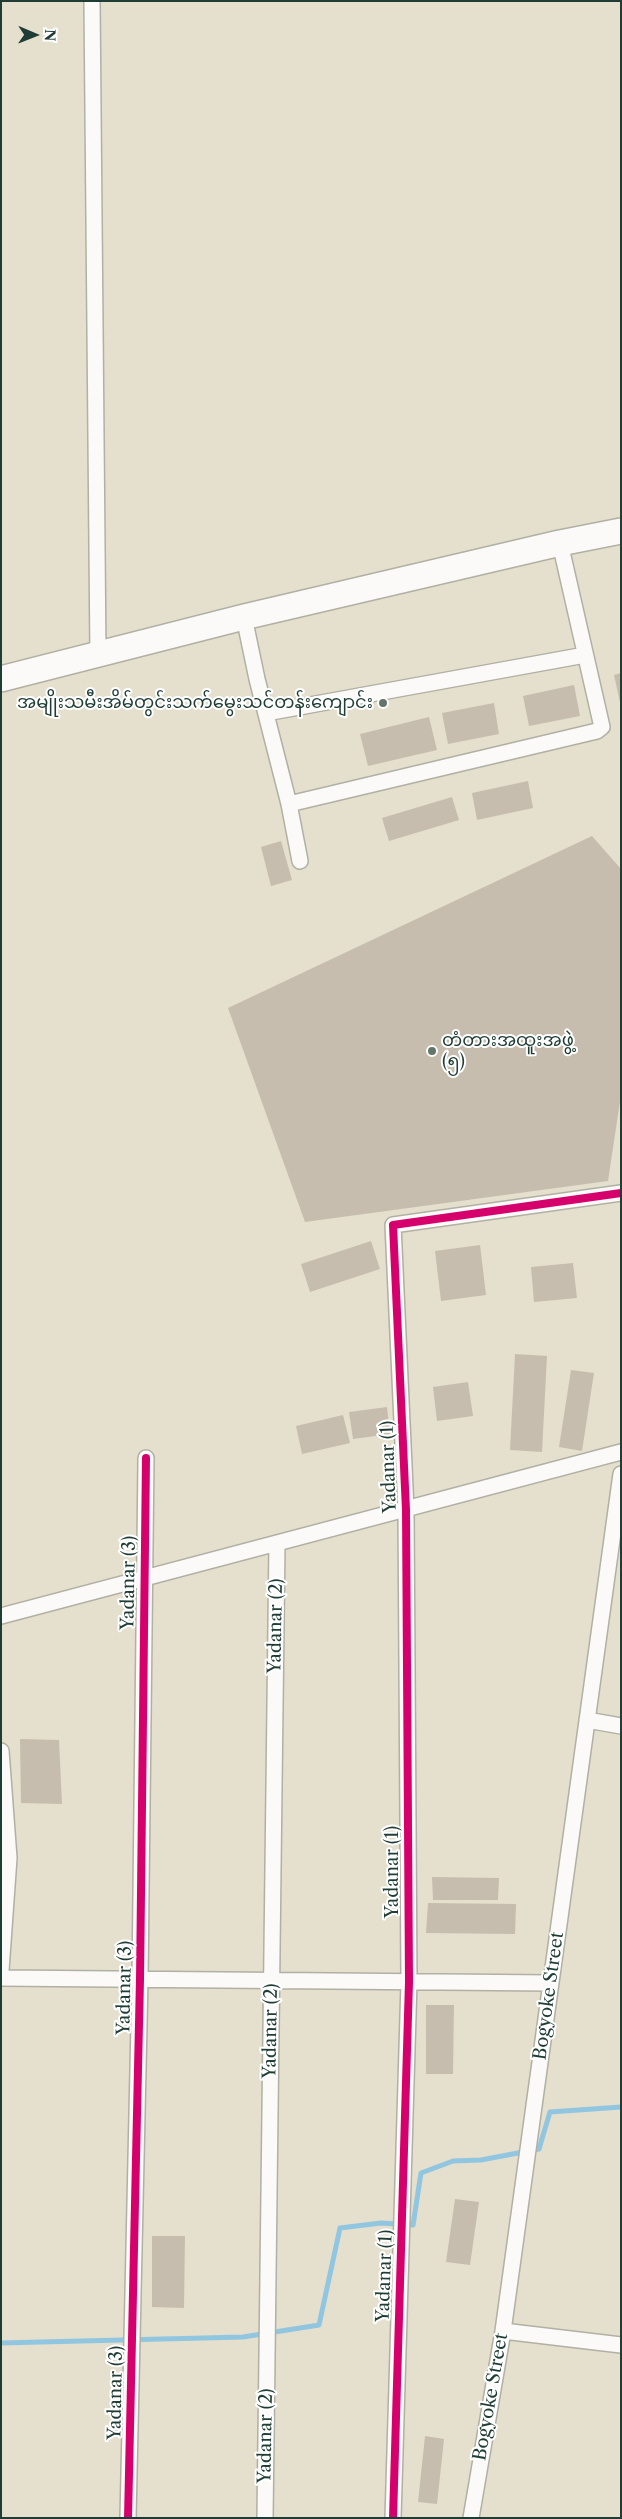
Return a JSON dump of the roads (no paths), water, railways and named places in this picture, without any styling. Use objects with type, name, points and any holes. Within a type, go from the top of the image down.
[{"type":"main road","points":[[1,679],[98,656],[244,617],[560,543],[621,531]]},
{"type":"street","points":[[92,1],[98,656]]},
{"type":"street","points":[[290,804],[597,731],[602,727],[560,543]]},
{"type":"street","points":[[244,617],[266,713],[290,804],[300,861]]},
{"type":"street","points":[[266,713],[585,655]]},
{"type":"street","name":"Yadanar (1)","points":[[393,2518],[409,1982],[406,1510],[393,1225],[621,1193]]},
{"type":"street","points":[[1,1616],[621,1452]]},
{"type":"street","name":"Yadanar (3)","points":[[128,2518],[140,1979],[146,1458]]},
{"type":"street","name":"Bogyoke Street","points":[[471,2518],[503,2331],[621,1474]]},
{"type":"street","name":"Yadanar (2)","points":[[265,2518],[276,1543]]},
{"type":"street","points":[[587,1720],[621,1726]]},
{"type":"street","points":[[1,1751],[9,1858],[1,1970]]},
{"type":"street","points":[[1,1978],[551,1983]]},
{"type":"street","points":[[503,2331],[621,2345]]},
{"type":"waterway","points":[[1,2343],[243,2337],[319,2325],[340,2228],[381,2223],[413,2225],[421,2173],[453,2161],[481,2160],[539,2149],[550,2112],[621,2107]]},
{"type":"place","name":"အမျိုးသမီးအိမ်တွင်းသက်မွေးသင်တန်းကျောင်း","points":[[383,703]]},
{"type":"place","name":"တံတားအထူးအဖွဲ့ (၅)","points":[[432,1051]]}]
